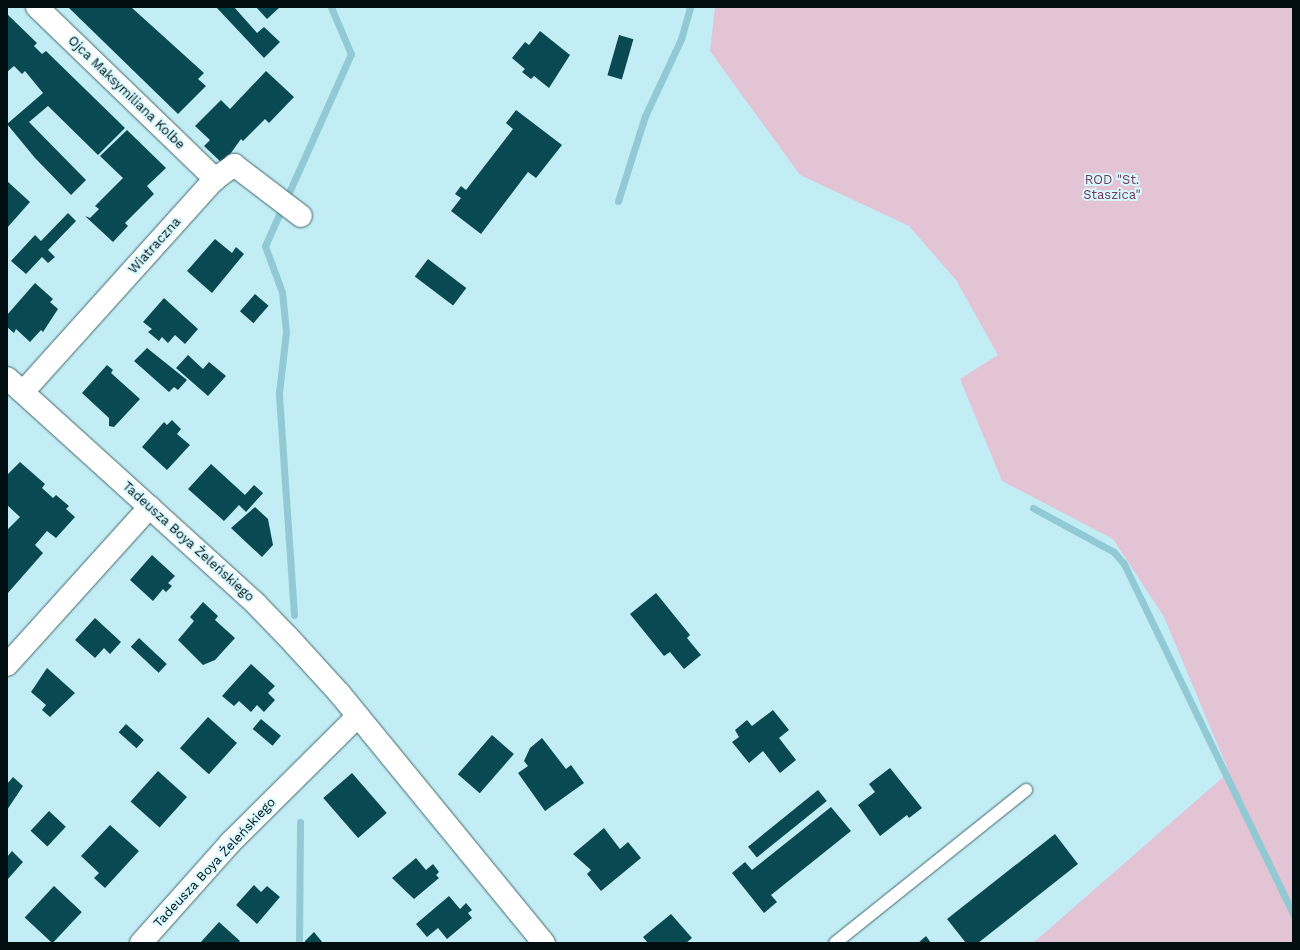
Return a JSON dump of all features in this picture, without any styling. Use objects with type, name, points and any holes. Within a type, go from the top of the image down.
[{"type":"street","name":"Ojca Maksymiliana Kolbe","points":[[37,7],[215,179]]},
{"type":"street","name":"Wiatraczna","points":[[15,385],[215,179],[234,165],[301,216]]},
{"type":"street","name":"Tadeusza Boya Żeleńskiego","points":[[15,385],[256,604],[358,716],[544,943]]},
{"type":"street","points":[[7,665],[150,507]]},
{"type":"street","name":"Tadeusza Boya Żeleńskiego","points":[[141,943],[230,843],[358,716]]},
{"type":"lane","points":[[835,943],[1026,790]]},
{"type":"green space","name":"ROD \"St. Staszica\"","points":[[715,7],[1293,7],[1293,943],[1033,943],[1229,772],[1164,617],[1113,539],[1002,481],[960,379],[998,355],[956,280],[909,226],[800,175],[710,51]]},
{"type":"building","points":[[68,7],[131,7],[204,73],[198,79],[206,86],[178,114]]},
{"type":"building","points":[[216,7],[234,7],[257,33],[264,27],[280,42],[264,58]]},
{"type":"building","points":[[256,7],[280,7],[267,19]]},
{"type":"building","points":[[7,14],[37,43],[34,46],[42,54],[46,51],[125,128],[98,155],[48,106],[29,122],[86,180],[71,195],[35,158],[7,124],[43,93],[25,71],[22,74],[14,66],[7,72]]},
{"type":"building","points":[[540,31],[570,55],[549,88],[534,76],[531,79],[522,72],[525,69],[512,58],[525,42],[529,45]]},
{"type":"building","points":[[619,35],[633,39],[622,80],[607,75]]},
{"type":"building","points":[[266,71],[294,97],[269,123],[265,119],[243,141],[241,139],[223,164],[204,146],[210,140],[195,126],[221,100],[230,109]]},
{"type":"building","points":[[516,110],[562,145],[536,178],[528,172],[481,234],[451,211],[461,198],[455,194],[461,186],[466,190],[513,129],[506,123]]},
{"type":"building","points":[[127,130],[166,168],[147,186],[154,194],[125,223],[128,226],[113,242],[85,216],[90,218],[99,209],[95,206],[123,178],[100,156]]},
{"type":"building","points":[[7,181],[30,202],[7,228]]},
{"type":"building","points":[[68,213],[76,221],[48,250],[55,257],[48,263],[42,257],[26,274],[11,261],[35,235],[41,241]]},
{"type":"building","points":[[215,239],[232,253],[236,247],[244,254],[212,293],[187,271]]},
{"type":"building","points":[[428,259],[466,288],[453,305],[415,277]]},
{"type":"building","points":[[35,283],[53,299],[50,302],[58,309],[43,332],[41,330],[30,342],[16,329],[14,333],[7,327],[7,315]]},
{"type":"building","points":[[255,294],[269,306],[253,323],[240,311]]},
{"type":"building","points":[[164,298],[198,329],[185,344],[175,335],[168,343],[162,337],[159,341],[148,332],[152,329],[143,322]]},
{"type":"building","points":[[147,348],[187,380],[178,390],[174,387],[169,392],[134,361]]},
{"type":"building","points":[[188,355],[203,369],[209,362],[226,376],[208,396],[176,368]]},
{"type":"building","points":[[107,365],[113,370],[111,373],[140,399],[114,427],[109,426],[109,418],[82,393]]},
{"type":"building","points":[[172,420],[181,429],[177,434],[190,445],[167,470],[142,447],[164,422],[167,425]]},
{"type":"building","points":[[20,462],[45,484],[42,488],[53,498],[56,495],[69,506],[66,509],[75,517],[56,538],[47,531],[35,545],[43,553],[7,594],[7,530],[20,517],[7,505],[7,475]]},
{"type":"building","points":[[211,464],[245,495],[254,485],[263,493],[246,512],[239,505],[224,521],[188,489]]},
{"type":"building","points":[[255,507],[268,519],[273,545],[262,557],[231,528]]},
{"type":"building","points":[[152,555],[175,576],[168,583],[172,586],[166,592],[163,589],[153,601],[130,580]]},
{"type":"building","points":[[656,593],[690,635],[687,638],[701,655],[684,669],[670,652],[664,656],[630,614]]},
{"type":"building","points":[[203,602],[218,616],[215,620],[235,638],[215,660],[203,665],[178,640],[194,621],[190,617]]},
{"type":"building","points":[[95,618],[121,642],[110,654],[104,648],[95,658],[75,640]]},
{"type":"building","points":[[139,638],[167,664],[159,673],[131,647]]},
{"type":"building","points":[[251,664],[275,686],[268,693],[275,700],[264,712],[257,705],[251,712],[239,701],[234,706],[222,696]]},
{"type":"building","points":[[47,668],[75,693],[50,717],[42,710],[46,705],[31,692]]},
{"type":"building","points":[[773,710],[789,730],[779,738],[796,760],[780,773],[763,751],[749,763],[732,742],[739,737],[735,730],[747,720],[752,726]]},
{"type":"building","points":[[208,717],[237,743],[209,774],[180,748]]},
{"type":"building","points":[[261,719],[281,736],[273,746],[253,729]]},
{"type":"building","points":[[126,724],[144,740],[136,748],[119,732]]},
{"type":"building","points":[[492,735],[514,754],[480,793],[458,774]]},
{"type":"building","points":[[542,738],[566,769],[571,765],[584,783],[545,811],[518,773],[528,766],[524,761],[530,748]]},
{"type":"building","points":[[890,768],[922,808],[909,818],[907,815],[880,836],[858,805],[875,792],[869,784]]},
{"type":"building","points":[[158,771],[187,797],[160,828],[131,801]]},
{"type":"building","points":[[352,773],[387,813],[358,838],[323,798]]},
{"type":"building","points":[[13,777],[23,786],[7,810],[7,784]]},
{"type":"building","points":[[818,790],[827,801],[757,858],[748,847]]},
{"type":"building","points":[[831,807],[851,831],[771,895],[777,902],[764,913],[732,873],[745,862],[752,870]]},
{"type":"building","points":[[49,811],[66,827],[47,846],[31,831]]},
{"type":"building","points":[[110,825],[139,851],[105,888],[94,878],[99,873],[81,856]]},
{"type":"building","points":[[604,828],[620,849],[628,842],[641,858],[601,891],[587,874],[591,870],[573,854]]},
{"type":"building","points":[[1055,834],[1078,864],[978,943],[966,943],[947,919]]},
{"type":"building","points":[[12,851],[23,862],[7,880],[7,857]]},
{"type":"building","points":[[416,858],[426,870],[433,864],[439,872],[436,875],[439,878],[414,899],[392,878]]},
{"type":"building","points":[[254,885],[261,892],[267,886],[280,897],[257,924],[236,905]]},
{"type":"building","points":[[54,886],[82,912],[53,943],[25,917]]},
{"type":"building","points":[[449,896],[460,909],[466,903],[472,910],[468,913],[472,918],[447,939],[438,928],[427,937],[416,924]]},
{"type":"building","points":[[671,914],[692,938],[686,943],[648,943],[643,937]]},
{"type":"building","points":[[219,922],[240,941],[238,943],[200,943]]},
{"type":"building","points":[[314,932],[323,943],[305,943],[305,941]]},
{"type":"building","points":[[926,936],[931,943],[918,943]]},
{"type":"waterway","points":[[294,615],[279,393],[286,332],[282,292],[265,246],[351,54],[331,7]]},
{"type":"waterway","points":[[618,201],[645,116],[681,39],[690,7]]},
{"type":"waterway","points":[[1033,508],[1114,552],[1124,564],[1293,914]]},
{"type":"waterway","points":[[299,943],[300,822]]}]
